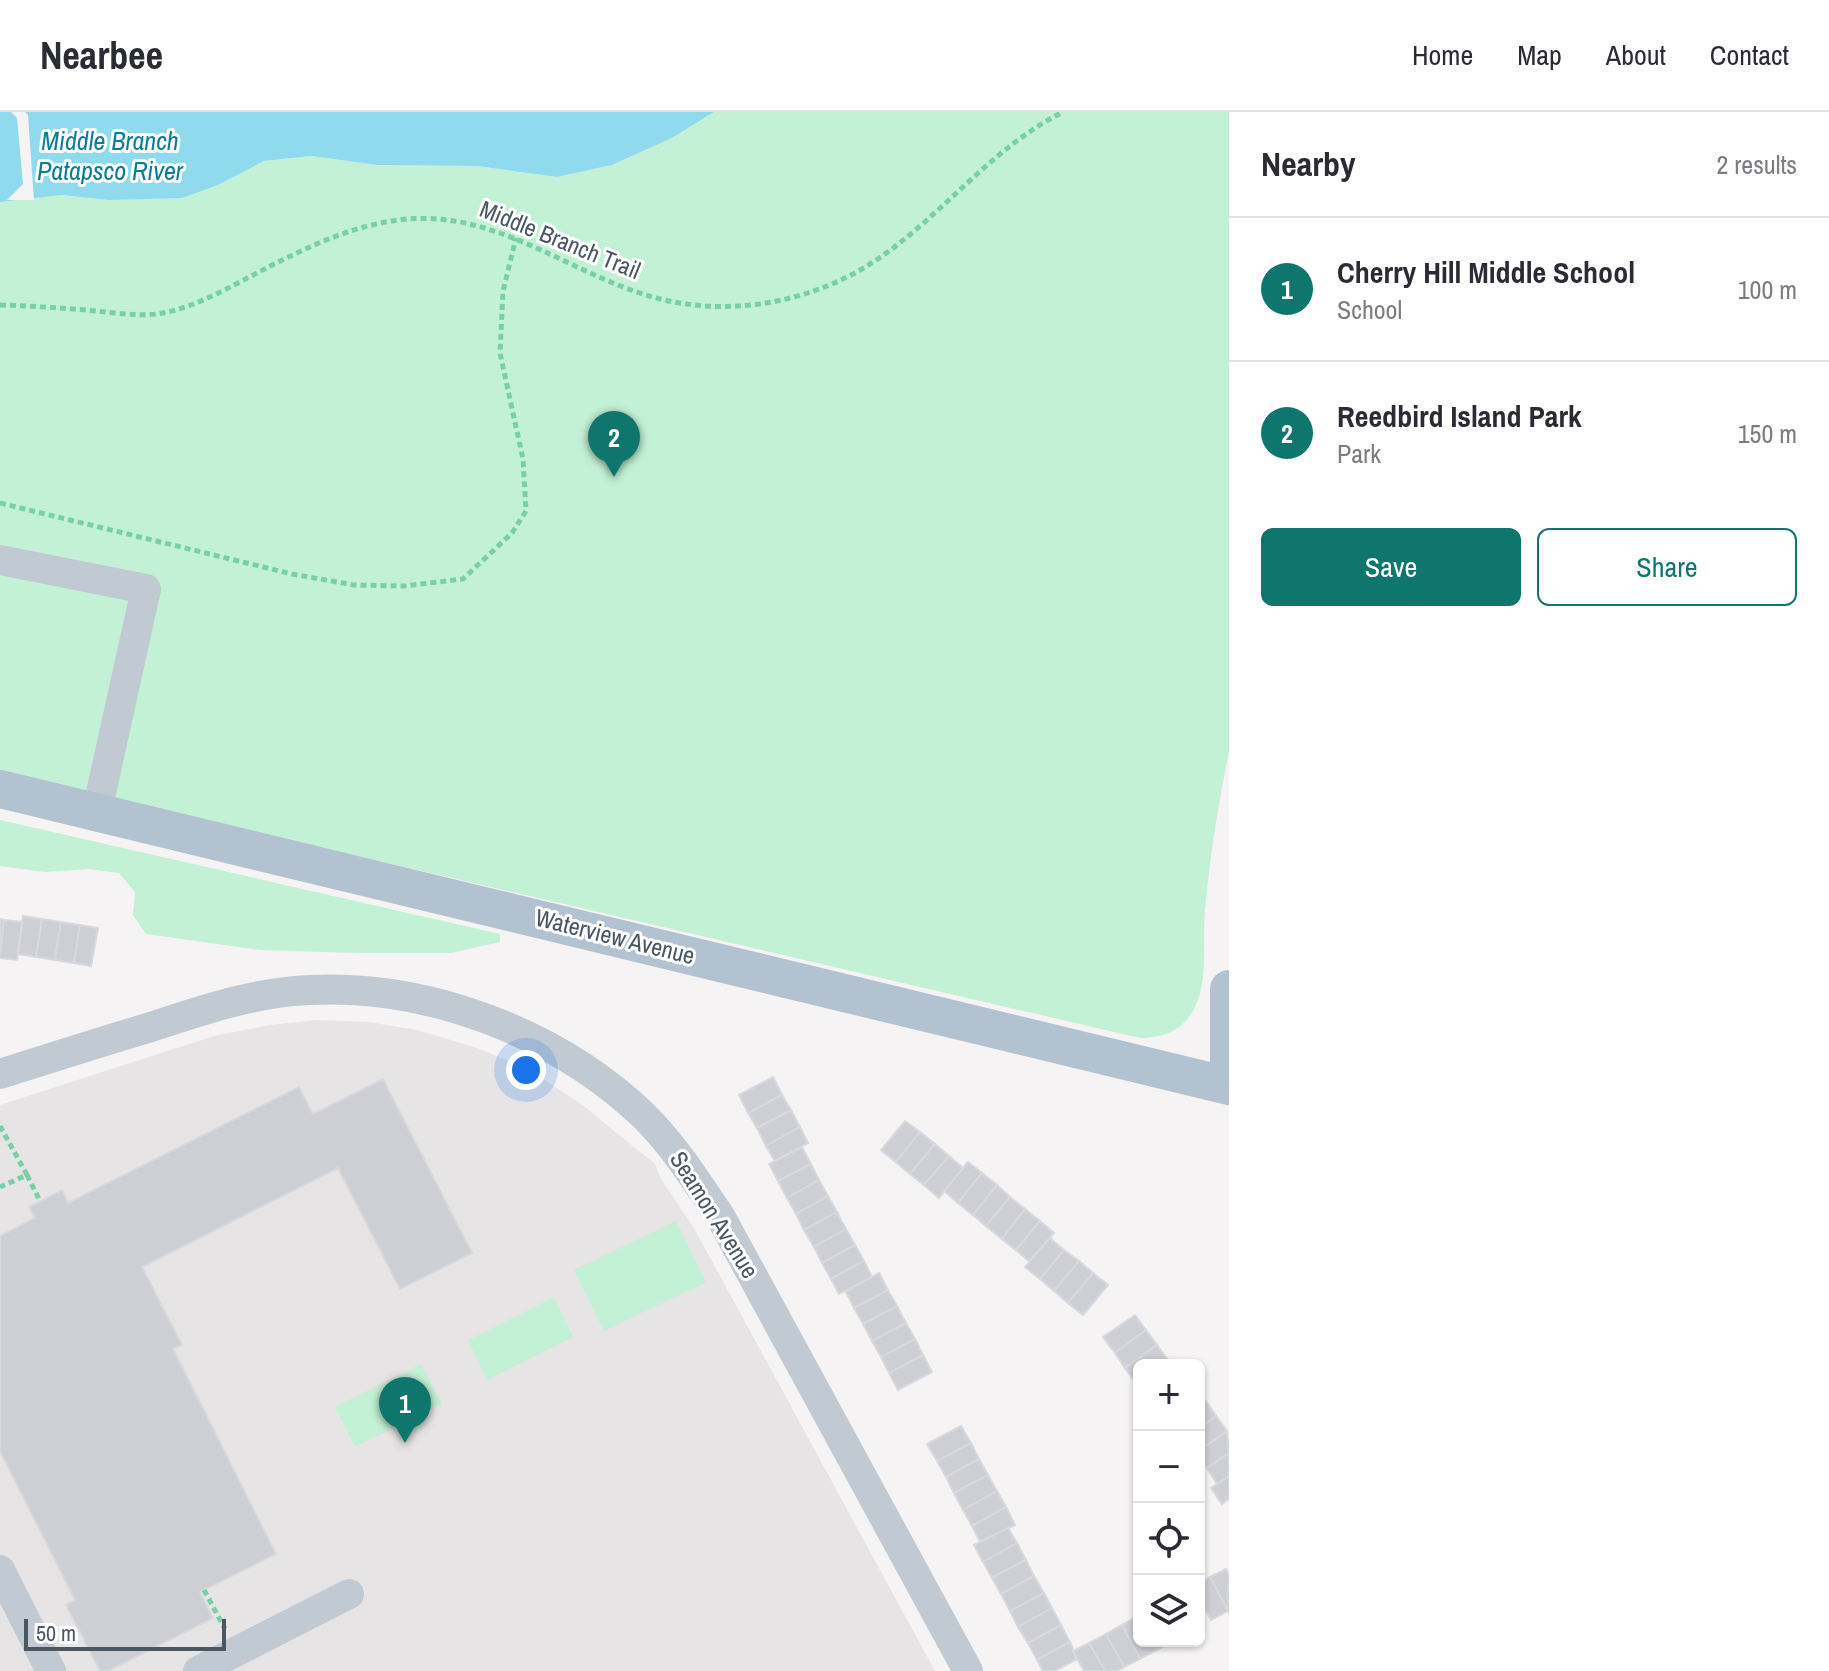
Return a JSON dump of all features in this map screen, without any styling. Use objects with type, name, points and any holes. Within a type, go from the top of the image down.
[{"type":"main road","name":"Waterview Avenue","points":[[0,789],[1229,1086]]},
{"type":"main road","points":[[1229,989],[1229,1070]]},
{"type":"street","points":[[0,560],[146,589],[97,811]]},
{"type":"street","name":"Seamon Avenue","points":[[0,1074],[206,1009],[310,990],[368,992],[425,1001],[486,1019],[541,1043],[600,1078],[644,1116],[671,1147],[720,1216],[968,1671]]},
{"type":"street","points":[[0,1570],[51,1671]]},
{"type":"street","points":[[198,1671],[349,1594]]},
{"type":"path","name":"Middle Branch Trail","points":[[0,305],[156,314],[213,296],[301,250],[355,229],[398,220],[432,218],[466,222],[516,238],[604,278],[658,298],[693,305],[735,307],[784,300],[831,285],[878,261],[919,229],[1013,143],[1063,112]]},
{"type":"path","points":[[0,503],[292,574],[354,585],[404,586],[463,579],[512,533],[526,511],[523,459],[500,353],[503,291],[516,238]]},
{"type":"path","points":[[0,1126],[40,1201]]},
{"type":"path","points":[[0,1187],[27,1175]]},
{"type":"path","points":[[204,1590],[237,1651]]},
{"type":"shaded area","points":[[317,1020],[368,1022],[417,1030],[474,1047],[527,1068],[581,1104],[655,1164],[661,1179],[695,1230],[935,1671],[0,1671],[0,1105],[214,1036]]},
{"type":"green space","points":[[714,112],[1229,112],[1229,752],[1209,870],[1202,984],[1190,1015],[1172,1031],[1140,1038],[0,773],[0,202],[62,195],[108,200],[218,185],[264,161],[311,156],[377,165],[477,166],[557,177],[612,165],[672,138]]},
{"type":"green space","points":[[0,820],[500,934],[500,942],[451,953],[357,953],[260,950],[146,934],[133,915],[135,892],[119,873],[88,869],[45,872],[0,866]]},
{"type":"green space","points":[[676,1221],[706,1282],[604,1331],[574,1270]]},
{"type":"green space","points":[[554,1297],[573,1337],[487,1380],[468,1340]]},
{"type":"green space","points":[[421,1364],[442,1404],[355,1447],[335,1407]]},
{"type":"water","name":"Middle Branch Patapsco River","points":[[0,112],[714,112],[672,138],[612,165],[557,177],[477,166],[377,165],[311,156],[264,161],[218,185],[182,198],[108,200],[62,195],[0,202]]},
{"type":"pier","points":[[11,112],[25,112],[28,115],[34,200],[7,200],[23,184],[17,118]]},
{"type":"building","points":[[23,916],[42,919],[36,957],[18,954]]},
{"type":"building","points":[[0,919],[4,920],[0,947]]},
{"type":"building","points":[[42,919],[61,922],[55,960],[36,957]]},
{"type":"building","points":[[4,920],[22,922],[17,960],[0,958]]},
{"type":"building","points":[[61,922],[80,925],[74,963],[55,960]]},
{"type":"building","points":[[80,925],[98,928],[91,966],[74,963]]},
{"type":"building","points":[[773,1077],[782,1095],[748,1113],[739,1095]]},
{"type":"building","points":[[383,1079],[472,1253],[400,1289],[338,1168],[142,1267],[182,1345],[173,1349],[276,1554],[200,1592],[213,1618],[108,1671],[100,1671],[66,1605],[75,1600],[0,1451],[0,1236],[35,1218],[29,1207],[62,1190],[68,1203],[299,1087],[313,1114]]},
{"type":"building","points":[[782,1095],[791,1110],[757,1128],[748,1113]]},
{"type":"building","points":[[791,1110],[800,1127],[766,1146],[757,1128]]},
{"type":"building","points":[[905,1121],[920,1132],[896,1162],[881,1150]]},
{"type":"building","points":[[800,1127],[808,1143],[775,1161],[766,1146]]},
{"type":"building","points":[[920,1132],[935,1144],[910,1174],[896,1162]]},
{"type":"building","points":[[935,1144],[949,1156],[924,1185],[910,1174]]},
{"type":"building","points":[[802,1147],[811,1164],[778,1181],[769,1164]]},
{"type":"building","points":[[949,1156],[963,1168],[939,1198],[924,1185]]},
{"type":"building","points":[[968,1162],[982,1173],[958,1203],[944,1191]]},
{"type":"building","points":[[811,1164],[819,1180],[787,1198],[778,1181]]},
{"type":"building","points":[[982,1173],[997,1185],[973,1215],[958,1203]]},
{"type":"building","points":[[819,1180],[828,1196],[796,1214],[787,1198]]},
{"type":"building","points":[[997,1185],[1010,1197],[986,1226],[973,1215]]},
{"type":"building","points":[[828,1196],[837,1212],[804,1230],[796,1214]]},
{"type":"building","points":[[1010,1197],[1025,1209],[1002,1239],[986,1226]]},
{"type":"building","points":[[1025,1209],[1040,1221],[1016,1250],[1002,1239]]},
{"type":"building","points":[[837,1212],[846,1229],[814,1247],[804,1230]]},
{"type":"building","points":[[1040,1221],[1054,1233],[1029,1261],[1016,1250]]},
{"type":"building","points":[[846,1229],[855,1245],[822,1263],[814,1247]]},
{"type":"building","points":[[1050,1238],[1064,1250],[1040,1279],[1025,1267]]},
{"type":"building","points":[[855,1245],[864,1261],[831,1279],[822,1263]]},
{"type":"building","points":[[1064,1250],[1079,1261],[1054,1291],[1040,1279]]},
{"type":"building","points":[[864,1261],[872,1277],[839,1294],[831,1279]]},
{"type":"building","points":[[1079,1261],[1093,1273],[1068,1303],[1054,1291]]},
{"type":"building","points":[[879,1273],[888,1290],[854,1308],[846,1292]]},
{"type":"building","points":[[1093,1273],[1108,1285],[1083,1315],[1068,1303]]},
{"type":"building","points":[[888,1290],[897,1306],[863,1324],[854,1308]]},
{"type":"building","points":[[897,1306],[906,1323],[872,1341],[863,1324]]},
{"type":"building","points":[[1135,1315],[1146,1330],[1115,1353],[1103,1337]]},
{"type":"building","points":[[906,1323],[915,1339],[881,1357],[872,1341]]},
{"type":"building","points":[[1146,1330],[1157,1345],[1133,1359],[1125,1368],[1115,1353]]},
{"type":"building","points":[[915,1339],[923,1355],[889,1373],[881,1357]]},
{"type":"building","points":[[1157,1345],[1167,1359],[1138,1359]]},
{"type":"building","points":[[923,1355],[932,1372],[898,1390],[889,1373]]},
{"type":"building","points":[[1133,1362],[1133,1379],[1125,1368]]},
{"type":"building","points":[[1205,1402],[1216,1416],[1205,1424]]},
{"type":"building","points":[[1216,1416],[1227,1431],[1205,1447],[1205,1424]]},
{"type":"building","points":[[961,1426],[971,1443],[937,1461],[927,1444]]},
{"type":"building","points":[[1227,1431],[1229,1453],[1207,1468],[1205,1447]]},
{"type":"building","points":[[971,1443],[979,1459],[946,1477],[937,1461]]},
{"type":"building","points":[[1229,1453],[1229,1476],[1217,1484],[1207,1468]]},
{"type":"building","points":[[979,1459],[988,1475],[954,1493],[946,1477]]},
{"type":"building","points":[[988,1475],[997,1491],[963,1510],[954,1493]]},
{"type":"building","points":[[1229,1476],[1229,1499],[1222,1504],[1211,1488]]},
{"type":"building","points":[[997,1491],[1006,1507],[972,1526],[963,1510]]},
{"type":"building","points":[[1006,1507],[1015,1525],[980,1542],[972,1526]]},
{"type":"building","points":[[1008,1528],[1017,1543],[983,1562],[974,1545]]},
{"type":"building","points":[[1017,1543],[1026,1560],[992,1578],[983,1562]]},
{"type":"building","points":[[1026,1560],[1034,1576],[1001,1594],[992,1578]]},
{"type":"building","points":[[1226,1569],[1229,1575],[1228,1611],[1210,1577]]},
{"type":"building","points":[[1034,1576],[1044,1593],[1010,1611],[1001,1594]]},
{"type":"building","points":[[1210,1577],[1228,1611],[1211,1620],[1205,1609],[1205,1580]]},
{"type":"building","points":[[1044,1593],[1052,1608],[1018,1627],[1010,1611]]},
{"type":"building","points":[[1052,1608],[1061,1625],[1028,1643],[1018,1627]]},
{"type":"building","points":[[1133,1619],[1133,1646],[1122,1625]]},
{"type":"building","points":[[1061,1625],[1070,1642],[1037,1660],[1028,1643]]},
{"type":"building","points":[[1122,1625],[1140,1659],[1124,1667],[1106,1634]]},
{"type":"building","points":[[1106,1634],[1124,1667],[1117,1671],[1105,1671],[1089,1643]]},
{"type":"building","points":[[1070,1642],[1077,1659],[1055,1671],[1043,1671],[1037,1660]]},
{"type":"building","points":[[1089,1643],[1105,1671],[1084,1671],[1073,1651]]},
{"type":"building","points":[[1134,1647],[1155,1647],[1157,1650],[1140,1659]]},
{"type":"place","name":"Reedbird Island Park","points":[[614,477]]},
{"type":"place","name":"Cherry Hill Middle School","points":[[405,1443]]}]
